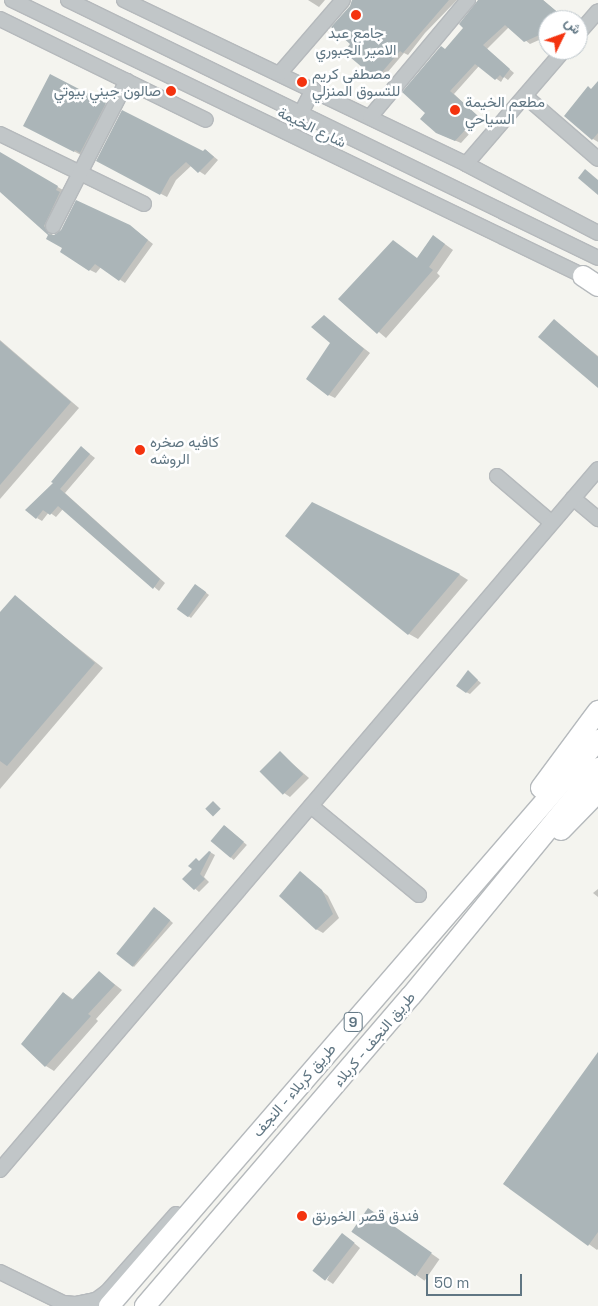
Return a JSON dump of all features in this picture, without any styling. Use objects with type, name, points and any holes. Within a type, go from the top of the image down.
[{"type":"highway","points":[[472,884],[598,711]]},
{"type":"highway","name":"طريق کربلاء - النجف","points":[[109,1306],[240,1152],[598,740]]},
{"type":"highway","name":"طريق النجف - کربلاء","points":[[145,1306],[411,996],[598,768]]},
{"type":"highway","points":[[489,900],[598,792]]},
{"type":"street","name":"شارع الخيمة","points":[[12,0],[593,282]]},
{"type":"street","name":"شارع الخيمة","points":[[68,0],[598,258]]},
{"type":"street","points":[[124,0],[280,73],[466,164],[598,233]]},
{"type":"street","points":[[280,73],[343,0]]},
{"type":"street","points":[[370,117],[468,0]]},
{"type":"street","points":[[0,19],[206,120]]},
{"type":"street","points":[[179,81],[186,71],[189,59]]},
{"type":"street","points":[[466,164],[556,60]]},
{"type":"street","points":[[53,226],[128,81]]},
{"type":"street","points":[[300,113],[313,89]]},
{"type":"street","points":[[246,114],[249,101],[258,92]]},
{"type":"street","points":[[525,96],[598,160]]},
{"type":"street","points":[[0,134],[144,204]]},
{"type":"street","points":[[0,1170],[598,468]]},
{"type":"street","points":[[496,476],[552,523]]},
{"type":"street","points":[[573,498],[598,519]]},
{"type":"street","points":[[311,806],[419,895]]},
{"type":"street","points":[[0,1272],[63,1303],[75,1304],[96,1300],[107,1292],[200,1186],[240,1152]]},
{"type":"street","points":[[21,1283],[46,1306]]},
{"type":"building","points":[[352,0],[449,0],[403,53],[400,51],[376,79],[344,52],[350,44],[331,27],[350,6]]},
{"type":"building","points":[[478,0],[543,0],[555,10],[538,10],[538,36],[524,42],[505,25],[483,45],[510,69],[503,78],[500,75],[495,80],[475,64],[450,91],[478,116],[455,141],[436,133],[420,119],[425,113],[402,92],[441,46],[445,49],[463,28],[459,24]]},
{"type":"building","points":[[50,74],[106,103],[80,153],[75,150],[74,152],[23,126]]},
{"type":"building","points":[[598,81],[598,133],[592,140],[564,116],[588,86],[591,89]]},
{"type":"building","points":[[122,110],[203,151],[205,149],[214,157],[198,173],[186,162],[170,177],[160,195],[96,161]]},
{"type":"building","points":[[0,152],[58,186],[56,190],[60,192],[44,226],[49,234],[54,235],[61,230],[76,200],[130,225],[148,240],[119,281],[95,264],[89,271],[60,252],[62,248],[46,239],[48,235],[0,192]]},
{"type":"building","points":[[585,169],[598,180],[598,195],[578,178]]},
{"type":"building","points":[[433,235],[445,244],[429,267],[433,270],[377,334],[338,299],[393,240],[417,258]]},
{"type":"building","points":[[324,315],[364,349],[328,396],[306,379],[330,343],[311,327]]},
{"type":"building","points":[[554,319],[598,357],[598,388],[538,337]]},
{"type":"building","points":[[0,341],[71,402],[0,485]]},
{"type":"building","points":[[81,446],[90,454],[60,489],[160,579],[153,589],[58,506],[50,515],[43,510],[36,519],[25,510],[53,483],[51,482]]},
{"type":"building","points":[[312,502],[460,574],[408,635],[285,536]]},
{"type":"building","points":[[195,584],[206,592],[188,617],[177,609]]},
{"type":"building","points":[[15,595],[95,663],[7,766],[0,761],[0,612]]},
{"type":"building","points":[[468,670],[478,680],[466,693],[456,686]]},
{"type":"building","points":[[280,751],[303,774],[283,795],[259,772]]},
{"type":"building","points":[[213,801],[221,809],[213,817],[205,809]]},
{"type":"building","points":[[224,825],[244,842],[230,858],[211,841]]},
{"type":"building","points":[[209,851],[211,852],[200,874],[205,879],[194,890],[182,879],[192,869],[188,866],[196,858],[199,861]]},
{"type":"building","points":[[300,871],[322,890],[333,914],[316,930],[279,896]]},
{"type":"building","points":[[154,907],[170,920],[133,967],[116,954]]},
{"type":"building","points":[[99,971],[115,985],[88,1014],[91,1016],[45,1067],[21,1044],[63,992],[72,1000]]},
{"type":"building","points":[[598,1052],[598,1232],[588,1246],[503,1184]]},
{"type":"building","points":[[368,1208],[432,1253],[415,1276],[351,1232]]},
{"type":"building","points":[[342,1233],[355,1243],[325,1281],[312,1271]]},
{"type":"place","name":"جامع عبد الامير الجبوري","points":[[356,15]]},
{"type":"place","name":"مصطفى كريم للتسوق المنزلي","points":[[302,82]]},
{"type":"place","name":"صالون جيني بيوتي","points":[[171,91]]},
{"type":"place","name":"مطعم الخيمة السياحي","points":[[455,110]]},
{"type":"place","name":"كافيه صخره الروشه","points":[[140,450]]},
{"type":"place","name":"فندق قصر الخورنق","points":[[302,1216]]}]
